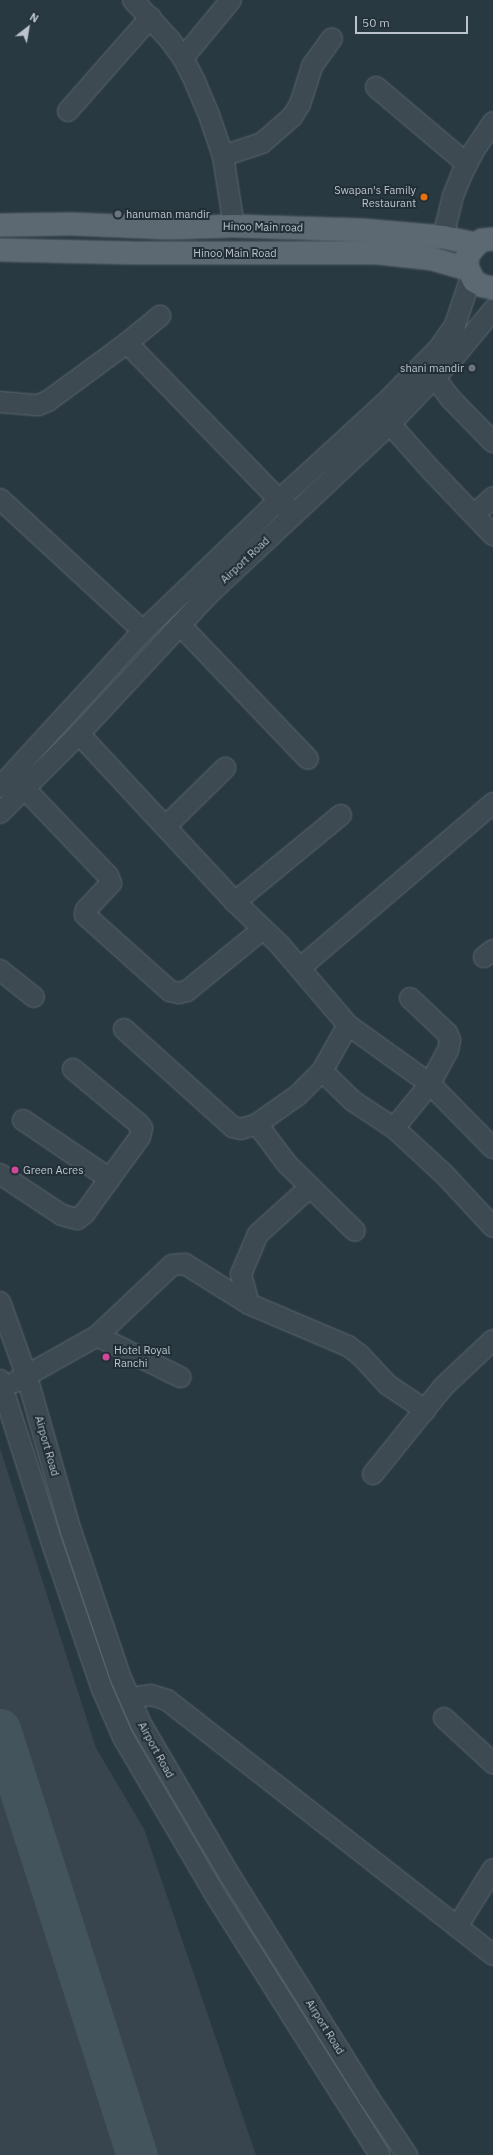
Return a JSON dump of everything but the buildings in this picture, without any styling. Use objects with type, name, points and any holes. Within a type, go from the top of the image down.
[{"type":"main road","name":"Hinoo Main road","points":[[0,225],[72,224],[169,228],[234,226],[362,230],[485,241]]},
{"type":"main road","points":[[470,273],[468,255],[485,241]]},
{"type":"main road","name":"Hinoo Main Road","points":[[0,250],[136,253],[378,253],[432,259],[470,273],[483,286],[493,288]]},
{"type":"street","points":[[133,0],[151,17],[183,58],[208,112],[223,156],[234,226]]},
{"type":"street","points":[[183,58],[231,0]]},
{"type":"street","points":[[68,111],[151,17]]},
{"type":"street","points":[[223,156],[262,143],[292,117],[300,104],[312,66],[332,38]]},
{"type":"street","points":[[376,87],[467,164]]},
{"type":"street","points":[[443,237],[453,196],[467,164],[493,122]]},
{"type":"street","name":"Airport Road","points":[[0,787],[143,631],[280,500],[387,402],[439,348],[455,326],[470,273]]},
{"type":"street","name":"Airport Road","points":[[0,813],[79,734],[208,595],[390,424],[474,335],[493,310]]},
{"type":"street","points":[[0,402],[38,405],[48,401],[127,343],[160,316]]},
{"type":"street","points":[[127,343],[293,515]]},
{"type":"street","points":[[435,378],[451,399],[493,442]]},
{"type":"street","points":[[390,424],[431,470],[493,535]]},
{"type":"street","points":[[474,516],[493,497]]},
{"type":"street","points":[[0,499],[143,631]]},
{"type":"street","points":[[180,625],[308,759]]},
{"type":"street","points":[[79,734],[166,826],[234,902],[263,929],[300,968],[348,1025],[430,1084],[493,1148]]},
{"type":"street","points":[[166,826],[225,768]]},
{"type":"street","points":[[25,789],[108,876],[111,883],[86,910],[85,915],[170,991],[178,993],[187,991],[263,929]]},
{"type":"street","points":[[300,968],[493,803]]},
{"type":"street","points":[[234,902],[341,815]]},
{"type":"street","points":[[0,970],[34,997]]},
{"type":"street","points":[[394,1128],[430,1084],[448,1050],[450,1040],[447,1033],[410,998]]},
{"type":"street","points":[[124,1029],[233,1127],[241,1129],[257,1124],[298,1095],[322,1071],[348,1025]]},
{"type":"street","points":[[0,1174],[62,1215],[77,1219],[84,1214],[140,1137],[142,1128],[73,1069]]},
{"type":"street","points":[[322,1071],[354,1101],[394,1128],[444,1174],[493,1227]]},
{"type":"street","points":[[23,1120],[110,1179]]},
{"type":"street","points":[[257,1124],[287,1164],[355,1231]]},
{"type":"street","points":[[250,1304],[241,1274],[258,1234],[310,1187]]},
{"type":"street","points":[[1,1384],[27,1377],[97,1336],[172,1265],[185,1264],[250,1304],[348,1346],[360,1355],[388,1385],[425,1410]]},
{"type":"street","name":"Airport Road","points":[[0,1302],[27,1377],[70,1531],[120,1676],[141,1724],[178,1790],[229,1874],[369,2098],[407,2155]]},
{"type":"street","points":[[97,1336],[180,1376]]},
{"type":"street","points":[[373,1474],[452,1378],[493,1340]]},
{"type":"street","name":"Airport Road","points":[[1,1384],[52,1543],[102,1689],[124,1739],[212,1891],[380,2155]]},
{"type":"street","points":[[130,1698],[151,1695],[167,1700],[493,1955]]},
{"type":"street","points":[[444,1718],[493,1763]]},
{"type":"street","points":[[457,1927],[493,1869]]},
{"type":"shaded area","points":[[0,1448],[96,1748],[144,1829],[256,2155],[0,2155]]},
{"type":"taxiway","points":[[0,1729],[137,2155]]},
{"type":"place","name":"Swapan's Family Restaurant","points":[[424,197]]},
{"type":"place","name":"hanuman mandir","points":[[118,214]]},
{"type":"place","name":"shani mandir","points":[[472,368]]},
{"type":"place","name":"Green Acres","points":[[15,1170]]},
{"type":"place","name":"Hotel Royal Ranchi","points":[[106,1357]]}]
